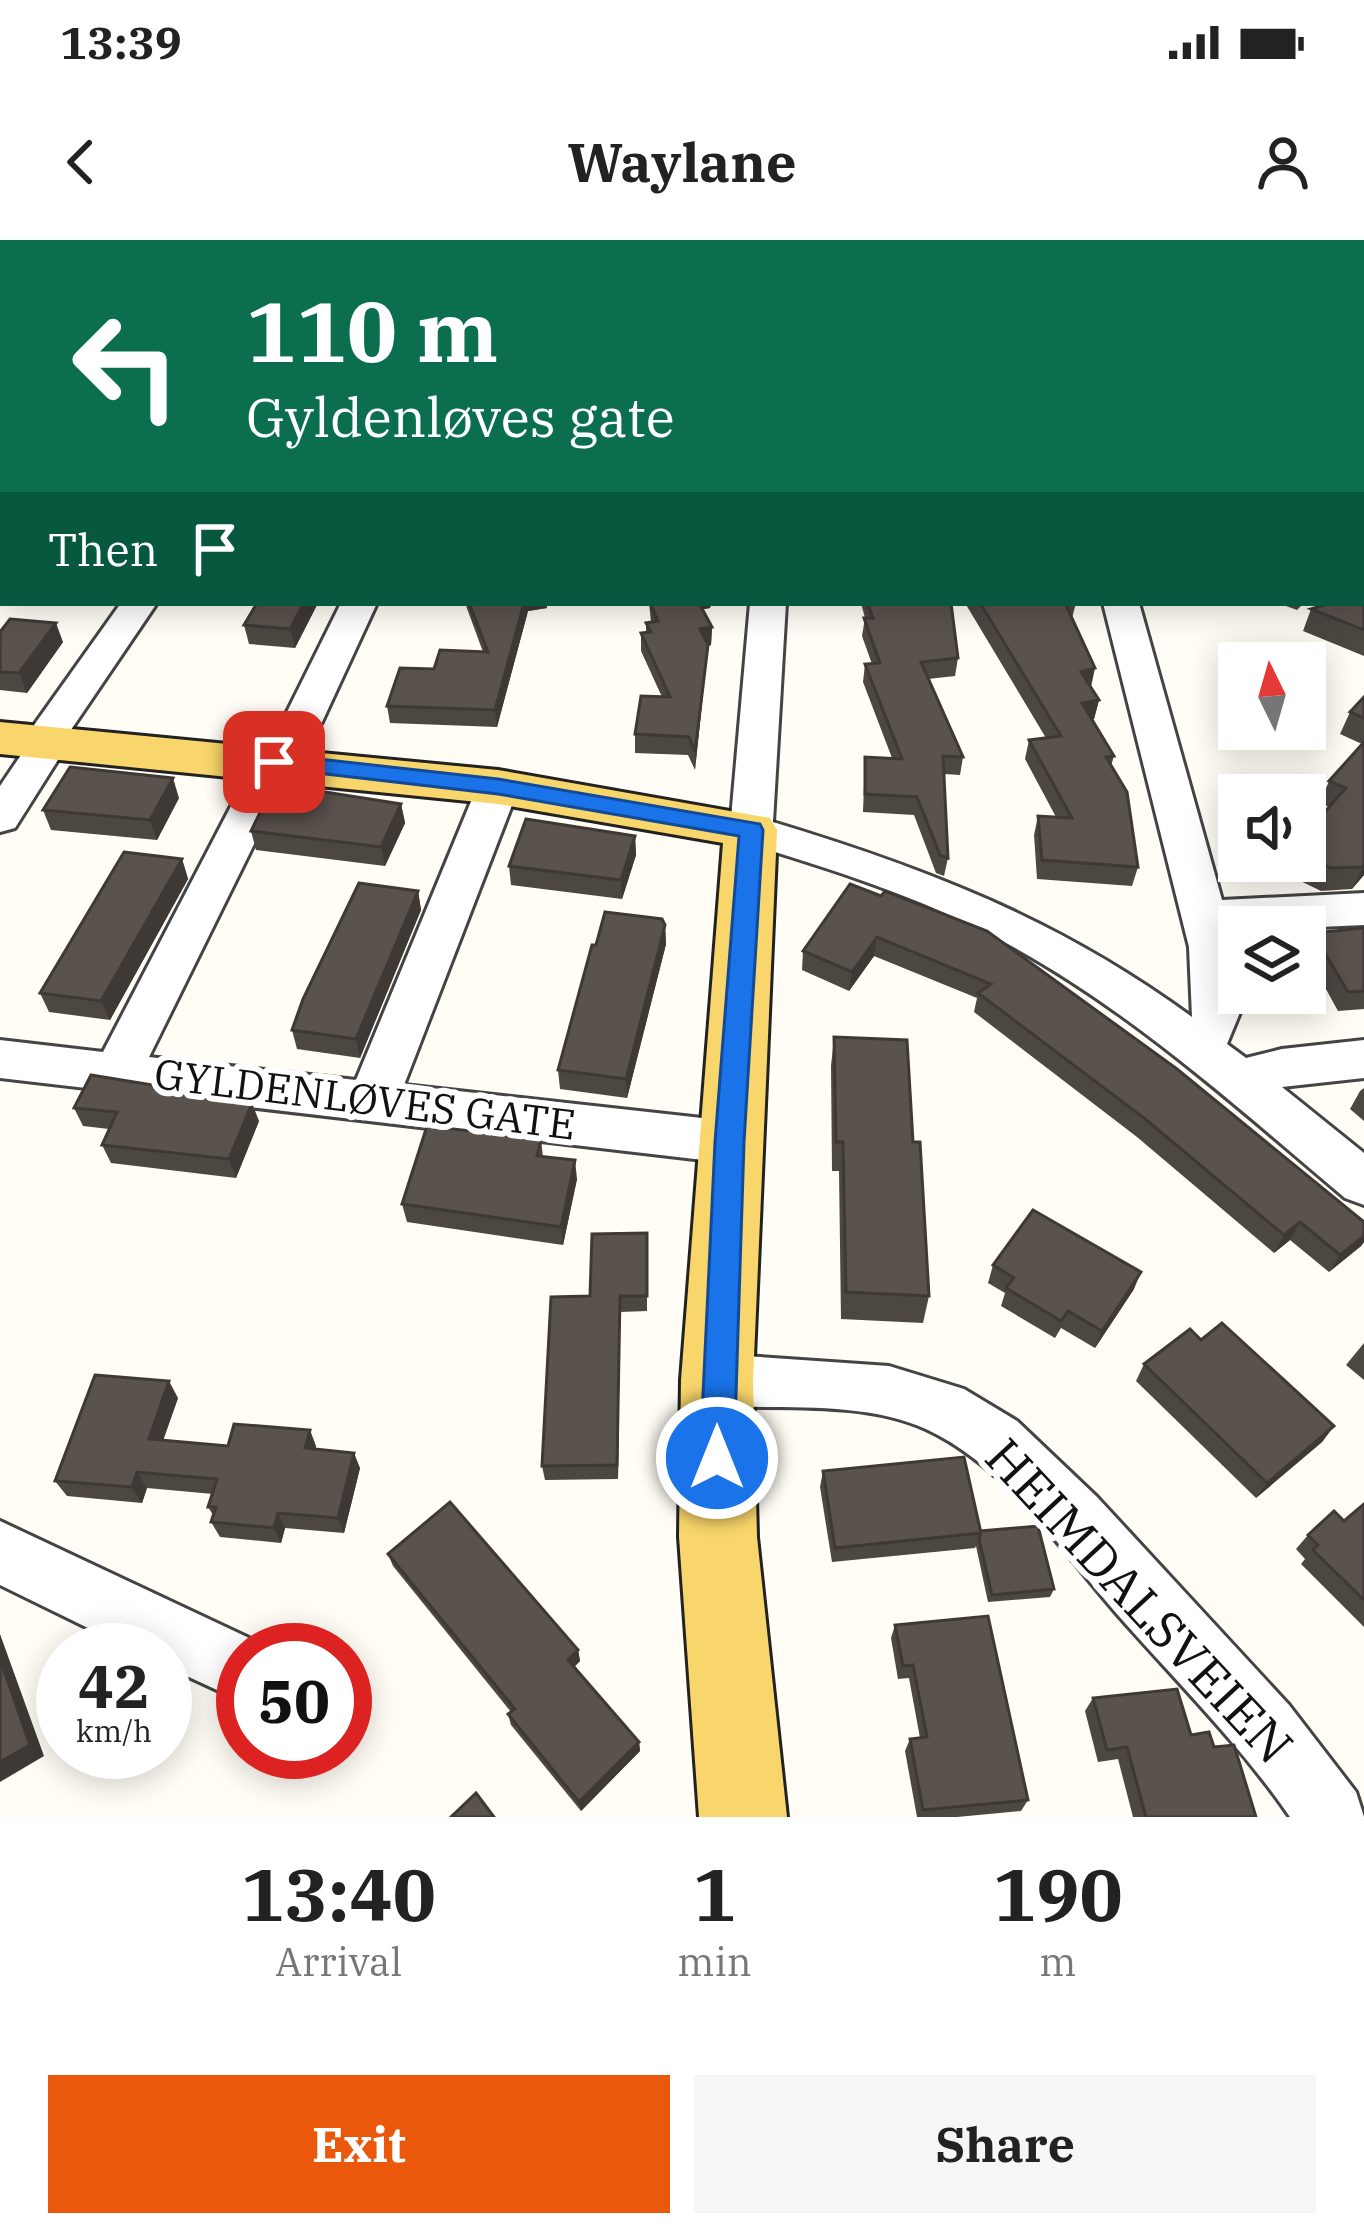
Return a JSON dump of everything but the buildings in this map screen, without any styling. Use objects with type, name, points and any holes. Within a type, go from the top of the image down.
[{"type":"main road","points":[[21,740],[498,787],[751,830],[717,1380],[718,1537],[742,1817]]},
{"type":"street","points":[[0,818],[40,755],[21,740],[116,644],[137,606]]},
{"type":"street","points":[[116,1071],[274,762],[302,722],[358,606]]},
{"type":"street","points":[[768,606],[751,830],[928,886],[1026,933],[1109,984],[1194,1045],[1364,1184]]},
{"type":"street","points":[[1122,606],[1206,916],[1217,1010],[1213,1029],[1194,1045]]},
{"type":"street","points":[[373,1100],[498,787]]},
{"type":"street","points":[[1206,916],[1364,909]]},
{"type":"street","name":"GYLDENLØVES GATE","points":[[0,1059],[729,1142]]},
{"type":"street","points":[[1237,1080],[1282,1068],[1364,1059]]},
{"type":"street","name":"HEIMDALSVEIEN","points":[[717,1380],[851,1388],[939,1406],[970,1421],[1032,1476],[1108,1556],[1268,1732],[1330,1817]]},
{"type":"street","points":[[0,1552],[216,1656]]},
{"type":"route","points":[[274,762],[498,787],[751,830],[729,1142],[717,1458]]}]
